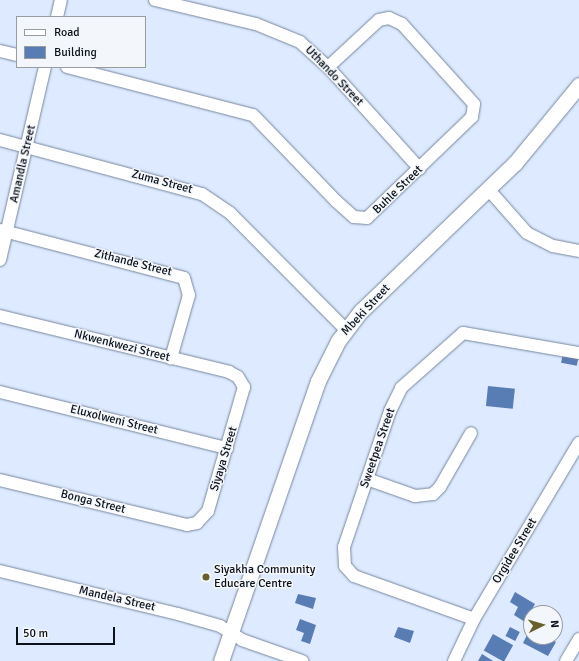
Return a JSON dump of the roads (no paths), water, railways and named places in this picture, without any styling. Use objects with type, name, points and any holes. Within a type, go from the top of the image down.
[{"type":"street","points":[[57,16],[60,0]]},
{"type":"street","name":"Uthando Street","points":[[155,0],[284,33],[300,42],[328,67],[420,169]]},
{"type":"street","name":"Buhle Street","points":[[71,68],[252,115],[336,201],[358,219],[372,216],[472,117],[471,98],[402,24],[389,18],[379,20],[328,67]]},
{"type":"street","points":[[0,51],[16,55]]},
{"type":"street","name":"Amandla Street","points":[[0,260],[3,231],[45,68]]},
{"type":"street","name":"Mbeki Street","points":[[221,661],[318,382],[346,330],[488,190],[544,131],[579,85]]},
{"type":"street","name":"Zuma Street","points":[[0,140],[202,194],[230,213],[346,330]]},
{"type":"street","points":[[488,190],[527,233],[553,246],[579,251]]},
{"type":"street","name":"Zithande Street","points":[[3,231],[184,278],[189,295],[171,358]]},
{"type":"street","name":"Nkwenkwezi Street","points":[[0,316],[229,372],[242,381]]},
{"type":"street","name":"Sweetpea Street","points":[[474,619],[348,570],[344,547],[400,388],[456,336],[478,334],[579,353]]},
{"type":"street","name":"Siyaya Street","points":[[187,525],[206,517],[242,398],[242,381]]},
{"type":"street","name":"Eluxolweni Street","points":[[0,392],[227,448]]},
{"type":"street","points":[[367,479],[415,496],[433,494],[440,487],[472,432]]},
{"type":"street","name":"Orgidee Street","points":[[454,661],[474,619],[579,443]]},
{"type":"street","name":"Bonga Street","points":[[0,480],[187,525]]},
{"type":"street","name":"Mandela Street","points":[[0,572],[178,614],[302,661]]},
{"type":"street","points":[[566,661],[579,639]]},
{"type":"place","name":"Siyakha Community Educare Centre","points":[[206,577]]}]
